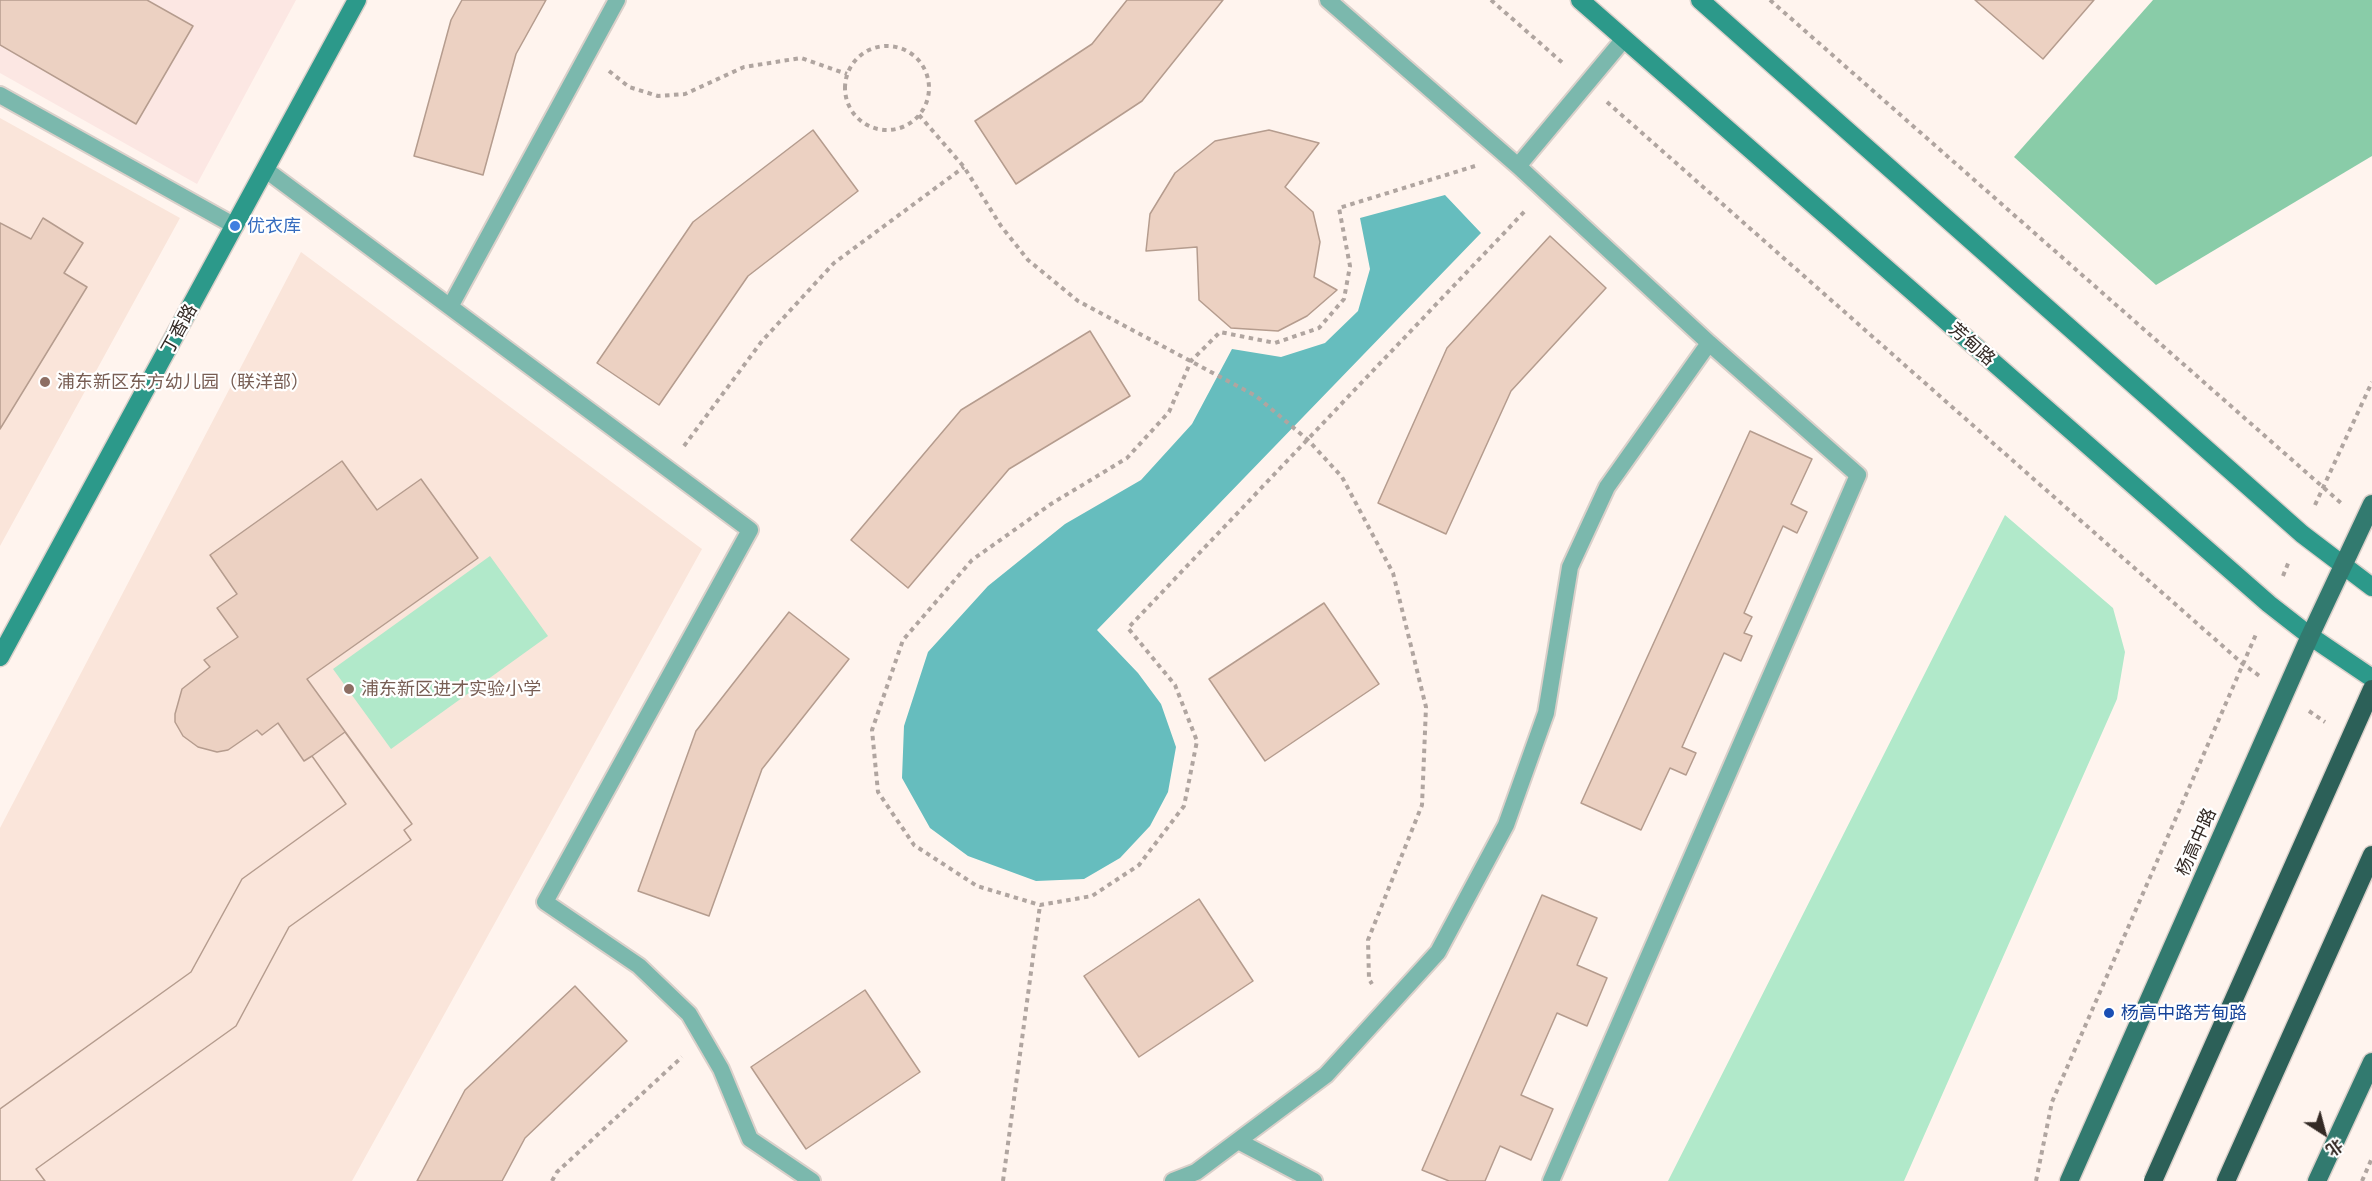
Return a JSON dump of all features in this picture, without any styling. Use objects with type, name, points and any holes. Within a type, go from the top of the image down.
[{"type":"highway","points":[[2153,1181],[2372,689]]},
{"type":"highway","points":[[2226,1181],[2372,855]]},
{"type":"main road","name":"丁香路","points":[[0,657],[357,0]]},
{"type":"main road","name":"芳甸路","points":[[1580,0],[2269,604],[2310,636],[2372,678]]},
{"type":"main road","points":[[1700,0],[2302,534],[2372,587]]},
{"type":"main road","name":"杨高中路","points":[[2069,1181],[2310,636],[2372,504]]},
{"type":"main road","points":[[2318,1181],[2372,1062]]},
{"type":"lane","points":[[450,307],[617,0]]},
{"type":"lane","points":[[1328,0],[1512,161],[1709,343],[1858,475],[1551,1181]]},
{"type":"lane","points":[[1512,161],[1586,84],[1624,39]]},
{"type":"lane","points":[[0,95],[235,226]]},
{"type":"lane","points":[[266,170],[750,530],[545,902],[639,966],[689,1014],[721,1069],[750,1139],[812,1181]]},
{"type":"lane","points":[[1173,1181],[1196,1172],[1326,1075],[1438,952],[1506,825],[1546,713],[1570,567],[1607,487],[1709,343]]},
{"type":"lane","points":[[1238,1141],[1314,1181]]},
{"type":"path","points":[[1491,0],[2243,664],[2284,695],[2333,727]]},
{"type":"path","points":[[1770,0],[2323,489],[2364,521]]},
{"type":"path","points":[[877,47],[903,48],[915,56],[928,77],[929,91],[926,103],[919,115],[908,124],[894,129],[879,129],[866,124],[854,115],[847,102],[845,87],[847,74],[855,61],[865,52],[877,47]]},
{"type":"path","points":[[587,55],[629,87],[658,96],[685,94],[744,67],[801,58],[847,74]]},
{"type":"path","points":[[919,115],[964,167],[1001,226],[1028,260],[1078,301],[1256,396],[1308,440],[1342,477],[1393,573],[1426,707],[1422,805],[1368,940],[1369,980],[1388,1007]]},
{"type":"path","points":[[1512,161],[1340,208],[1350,267],[1344,299],[1319,327],[1275,343],[1220,332],[1191,360],[1169,412],[1127,458],[1051,504],[972,560],[903,640],[872,730],[878,792],[914,845],[977,886],[1040,905],[1092,896],[1139,865],[1184,806],[1197,741],[1175,685],[1128,628],[1544,191]]},
{"type":"path","points":[[667,469],[762,341],[834,263],[964,167]]},
{"type":"path","points":[[2036,1181],[2052,1102],[2269,604],[2372,382]]},
{"type":"path","points":[[1003,1181],[1040,905]]},
{"type":"path","points":[[552,1181],[557,1172],[703,1039]]},
{"type":"path","points":[[2362,1181],[2372,1158]]},
{"type":"shaded area","points":[[0,0],[296,0],[197,184],[0,73]]},
{"type":"shaded area","name":"浦东新区东方幼儿园（联洋部）","points":[[0,118],[180,218],[0,546]]},
{"type":"shaded area","name":"浦东新区进才实验小学","points":[[301,252],[702,549],[352,1181],[0,1181],[0,828]]},
{"type":"green space","points":[[2153,0],[2372,0],[2372,156],[2156,285],[2014,157]]},
{"type":"green space","points":[[2005,515],[2113,608],[2125,652],[2117,699],[1904,1181],[1668,1181]]},
{"type":"green space","points":[[490,556],[548,636],[391,749],[333,669]]},
{"type":"water","points":[[1445,195],[1481,233],[1097,630],[1138,673],[1161,704],[1176,747],[1168,792],[1150,826],[1120,858],[1084,879],[1036,881],[968,856],[930,828],[902,778],[904,726],[928,652],[988,586],[1065,524],[1141,480],[1192,424],[1232,349],[1281,357],[1325,343],[1358,311],[1370,269],[1360,218]]},
{"type":"building","points":[[0,0],[147,0],[193,26],[136,124],[0,45]]},
{"type":"building","points":[[462,0],[546,0],[516,54],[483,175],[414,156],[451,20]]},
{"type":"building","points":[[1127,0],[1223,0],[1142,101],[1016,184],[975,121],[1092,44]]},
{"type":"building","points":[[1975,0],[2094,0],[2043,59]]},
{"type":"building","points":[[813,130],[858,191],[748,276],[659,405],[597,363],[693,222]]},
{"type":"building","points":[[1269,130],[1319,143],[1285,187],[1313,212],[1320,242],[1314,277],[1337,290],[1307,316],[1278,331],[1231,328],[1199,300],[1197,247],[1146,251],[1150,214],[1175,173],[1215,141]]},
{"type":"building","points":[[43,218],[83,243],[64,273],[87,287],[0,429],[0,223],[31,239]]},
{"type":"building","points":[[1550,236],[1606,288],[1511,391],[1446,534],[1378,503],[1447,348]]},
{"type":"building","points":[[1090,331],[1130,396],[1009,469],[908,588],[851,540],[961,410]]},
{"type":"building","points":[[1750,431],[1812,459],[1791,504],[1807,512],[1797,533],[1783,526],[1744,613],[1752,617],[1744,633],[1752,636],[1741,661],[1724,653],[1682,747],[1696,753],[1686,775],[1670,768],[1641,830],[1581,803]]},
{"type":"building","points":[[342,461],[377,510],[421,479],[478,558],[307,679],[412,824],[404,830],[411,840],[289,927],[236,1026],[36,1169],[45,1181],[0,1181],[0,1109],[191,972],[242,879],[346,804],[312,756],[304,761],[278,723],[262,735],[257,730],[228,750],[217,752],[198,747],[183,736],[175,722],[182,689],[210,667],[204,660],[238,637],[217,608],[237,594],[210,555]]},
{"type":"building","points":[[1324,603],[1379,684],[1265,761],[1209,679]]},
{"type":"building","points":[[789,612],[849,659],[762,769],[709,916],[638,891],[696,731]]},
{"type":"building","points":[[345,732],[412,824],[404,830],[411,840],[289,927],[236,1026],[36,1169],[45,1181],[0,1181],[0,1109],[191,972],[242,879],[346,804],[312,756]]},
{"type":"building","points":[[1542,895],[1597,918],[1577,965],[1607,978],[1587,1026],[1557,1013],[1521,1095],[1553,1109],[1531,1160],[1500,1146],[1485,1181],[1449,1181],[1422,1170]]},
{"type":"building","points":[[1199,899],[1253,981],[1139,1057],[1084,976]]},
{"type":"building","points":[[575,986],[627,1041],[525,1138],[502,1181],[417,1181],[465,1090]]},
{"type":"building","points":[[865,990],[920,1072],[806,1149],[751,1067]]},
{"type":"place","name":"优衣库","points":[[235,226]]},
{"type":"place","name":"浦东新区东方幼儿园（联洋部）","points":[[45,382]]},
{"type":"place","name":"浦东新区进才实验小学","points":[[349,689]]},
{"type":"place","name":"杨高中路芳甸路","points":[[2109,1013]]}]
